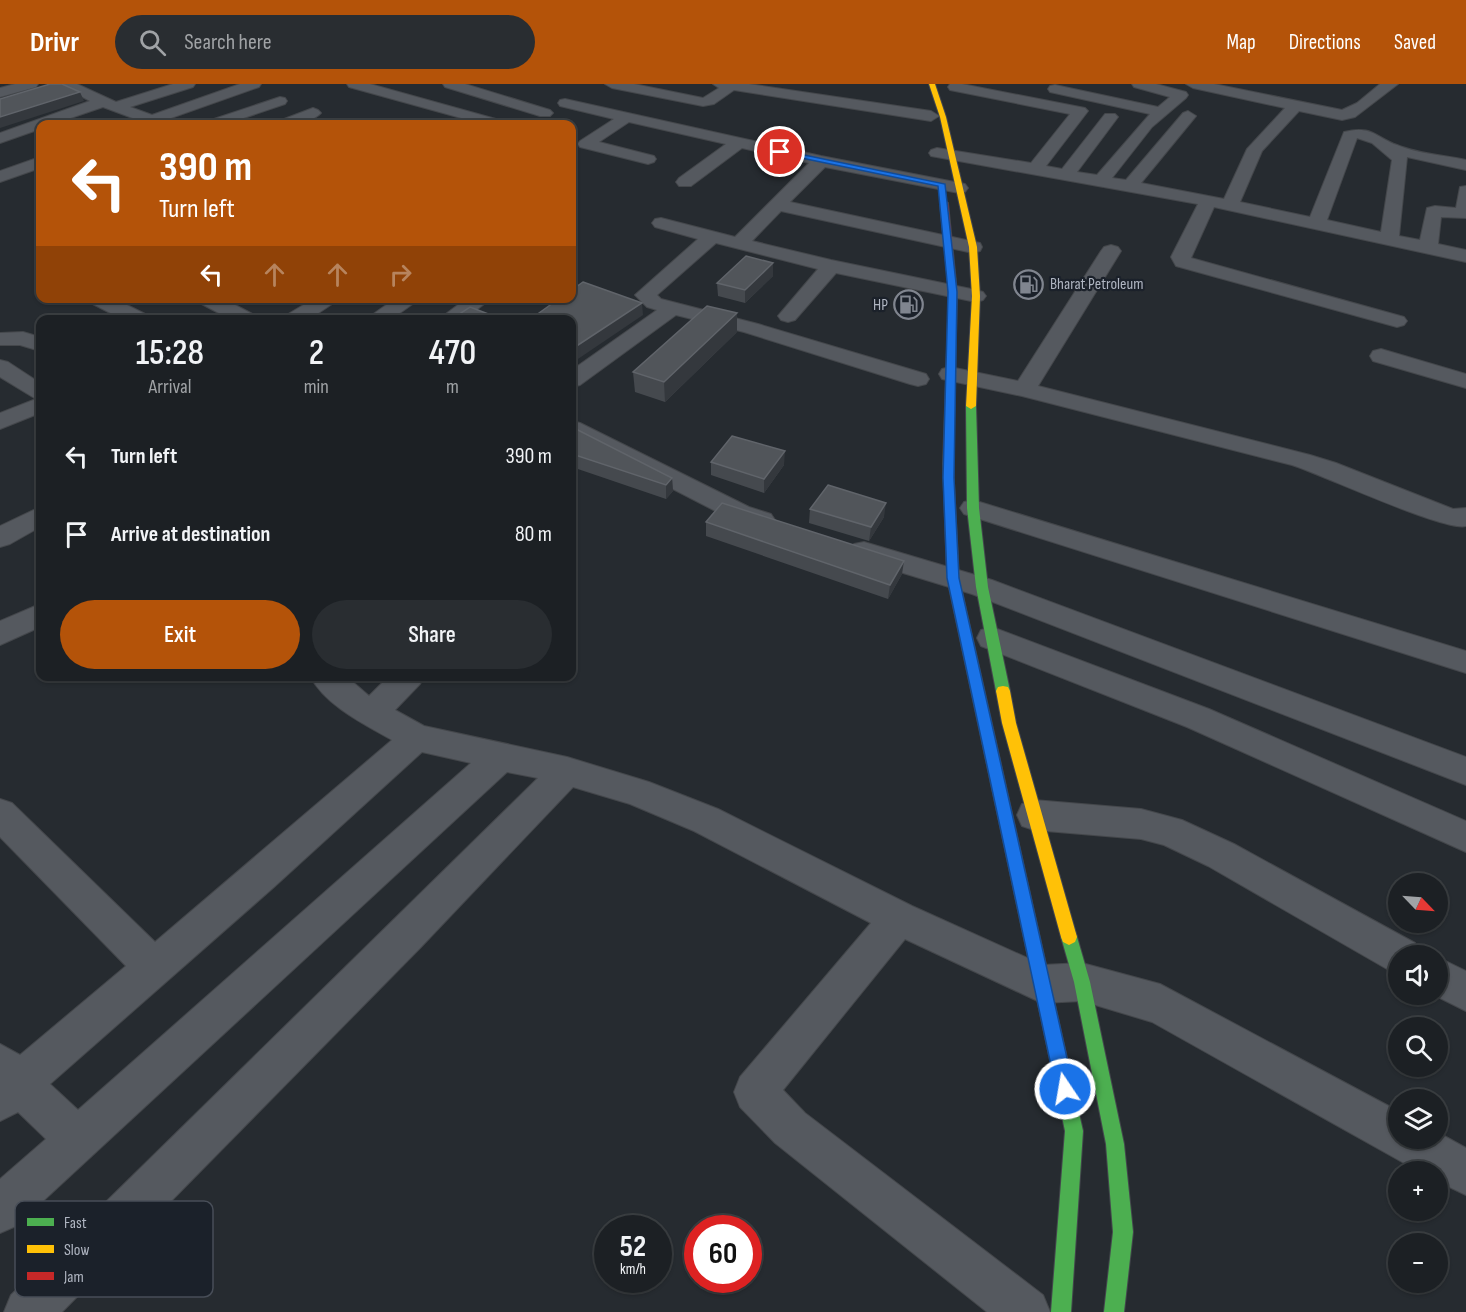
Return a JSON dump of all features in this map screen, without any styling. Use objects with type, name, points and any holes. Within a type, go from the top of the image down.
[{"type":"main road","points":[[919,84],[931,95],[942,166],[973,508],[967,583],[992,638],[1010,723],[1034,815],[1082,982],[1115,1144],[1123,1232],[1114,1312]]},
{"type":"main road","points":[[931,95],[931,116],[942,166],[959,188],[973,247],[976,296],[961,376],[948,478],[1042,984],[1074,1131],[1061,1312]]},
{"type":"street","points":[[0,93],[31,84]]},
{"type":"street","points":[[0,103],[59,84]]},
{"type":"street","points":[[65,84],[142,120]]},
{"type":"street","points":[[58,120],[188,84]]},
{"type":"street","points":[[152,120],[255,84]]},
{"type":"street","points":[[354,84],[484,120]]},
{"type":"street","points":[[450,84],[545,113]]},
{"type":"street","points":[[612,84],[703,102],[709,101],[725,85],[931,116]]},
{"type":"street","points":[[1139,84],[1187,89],[1291,111],[1330,114],[1353,114],[1382,88],[1391,84]]},
{"type":"street","points":[[931,95],[957,85],[1147,124]]},
{"type":"street","points":[[84,94],[110,87]]},
{"type":"street","points":[[1046,87],[1162,112]]},
{"type":"street","points":[[530,120],[588,89]]},
{"type":"street","points":[[1101,181],[1147,124],[1187,89]]},
{"type":"street","points":[[225,120],[280,101]]},
{"type":"street","points":[[565,103],[821,161],[1035,169],[1317,222],[1466,256]]},
{"type":"street","points":[[1035,169],[1080,111]]},
{"type":"street","points":[[1230,205],[1255,149],[1291,111]]},
{"type":"street","points":[[295,120],[313,113]]},
{"type":"street","points":[[167,115],[183,120]]},
{"type":"street","points":[[1130,186],[1188,116]]},
{"type":"street","points":[[579,142],[627,117]]},
{"type":"street","points":[[1067,174],[1110,117]]},
{"type":"street","points":[[0,138],[36,127]]},
{"type":"street","points":[[1317,222],[1350,135],[1370,136],[1400,159],[1389,238]]},
{"type":"street","points":[[579,142],[648,159]]},
{"type":"street","points":[[685,182],[738,143]]},
{"type":"street","points":[[1387,148],[1466,165]]},
{"type":"street","points":[[739,243],[821,161]]},
{"type":"street","points":[[5,171],[36,163]]},
{"type":"street","points":[[942,166],[959,188]]},
{"type":"street","points":[[1428,247],[1433,212],[1464,213],[1466,191]]},
{"type":"street","points":[[1208,201],[1181,257],[1183,262],[1396,321]]},
{"type":"street","points":[[777,205],[973,247]]},
{"type":"street","points":[[661,223],[831,266],[976,296]]},
{"type":"street","points":[[712,237],[645,295],[654,303],[751,328],[918,379]]},
{"type":"street","points":[[1024,389],[1111,251]]},
{"type":"street","points":[[788,316],[831,266]]},
{"type":"street","points":[[106,303],[132,315]]},
{"type":"street","points":[[216,303],[240,315]]},
{"type":"street","points":[[214,315],[236,303]]},
{"type":"street","points":[[301,315],[322,303]]},
{"type":"street","points":[[383,315],[403,303]]},
{"type":"street","points":[[456,315],[474,303]]},
{"type":"street","points":[[576,377],[674,308]]},
{"type":"street","points":[[0,339],[23,338],[36,343]]},
{"type":"street","points":[[1381,356],[1466,381]]},
{"type":"street","points":[[0,367],[36,390]]},
{"type":"street","points":[[961,376],[1024,389],[1301,460],[1327,468],[1448,517],[1461,519],[1466,517]]},
{"type":"street","points":[[0,422],[36,407]]},
{"type":"street","points":[[576,430],[740,513],[785,527]]},
{"type":"street","points":[[973,508],[1466,662]]},
{"type":"street","points":[[0,538],[36,518]]},
{"type":"street","points":[[841,544],[967,583],[1466,771]]},
{"type":"street","points":[[0,634],[36,617]]},
{"type":"street","points":[[992,638],[1198,718],[1466,837]]},
{"type":"street","points":[[331,681],[372,713],[416,738],[567,771],[637,792],[706,820],[899,918],[1042,984],[1082,982],[1160,1004],[1388,1129]]},
{"type":"street","points":[[372,713],[404,681]]},
{"type":"street","points":[[78,1140],[6,1083],[153,967],[277,864],[416,738]]},
{"type":"street","points":[[0,1210],[502,756]]},
{"type":"street","points":[[140,1201],[400,943],[567,771]]},
{"type":"street","points":[[0,814],[153,967]]},
{"type":"street","points":[[1034,815],[1141,824],[1170,831],[1221,855],[1388,949]]},
{"type":"street","points":[[899,918],[755,1092],[790,1128],[1026,1312]]},
{"type":"street","points":[[1448,982],[1466,992]]},
{"type":"street","points":[[1424,1149],[1466,1173]]},
{"type":"street","points":[[28,1312],[43,1297]]},
{"type":"building","points":[[50,84],[62,84],[80,92],[0,117],[0,99]]},
{"type":"building","points":[[746,256],[773,263],[745,290],[717,283]]},
{"type":"building","points":[[583,282],[642,303],[576,346],[576,315],[536,315],[553,303],[576,303],[576,287]]},
{"type":"building","points":[[707,306],[737,313],[664,382],[633,372]]},
{"type":"building","points":[[470,307],[491,315],[458,315]]},
{"type":"building","points":[[576,429],[672,478],[666,485],[576,455]]},
{"type":"building","points":[[732,436],[785,451],[764,479],[711,462]]},
{"type":"building","points":[[828,485],[886,503],[871,527],[810,509]]},
{"type":"building","points":[[722,503],[904,561],[890,585],[706,522]]},
{"type":"traffic: fast","points":[[971,406],[973,508],[982,587],[1003,691]]},
{"type":"traffic: fast","points":[[1069,937],[1082,982],[1115,1144],[1123,1232],[1114,1312]]},
{"type":"traffic: fast","points":[[1061,1312],[1074,1131],[1069,1107]]},
{"type":"traffic: slow","points":[[932,84],[943,117],[973,247],[976,296],[971,406]]},
{"type":"traffic: slow","points":[[948,464],[953,578],[989,742]]},
{"type":"traffic: slow","points":[[1003,691],[1009,723],[1069,937]]},
{"type":"traffic: jam","points":[[944,203],[953,292],[948,464]]},
{"type":"traffic: jam","points":[[989,742],[1069,1107]]},
{"type":"place","name":"Bharat Petroleum","points":[[1029,284]]},
{"type":"place","name":"HP","points":[[909,305]]},
{"type":"route","points":[[780,152],[942,184],[953,292],[948,478],[953,578],[1065,1089]]}]
